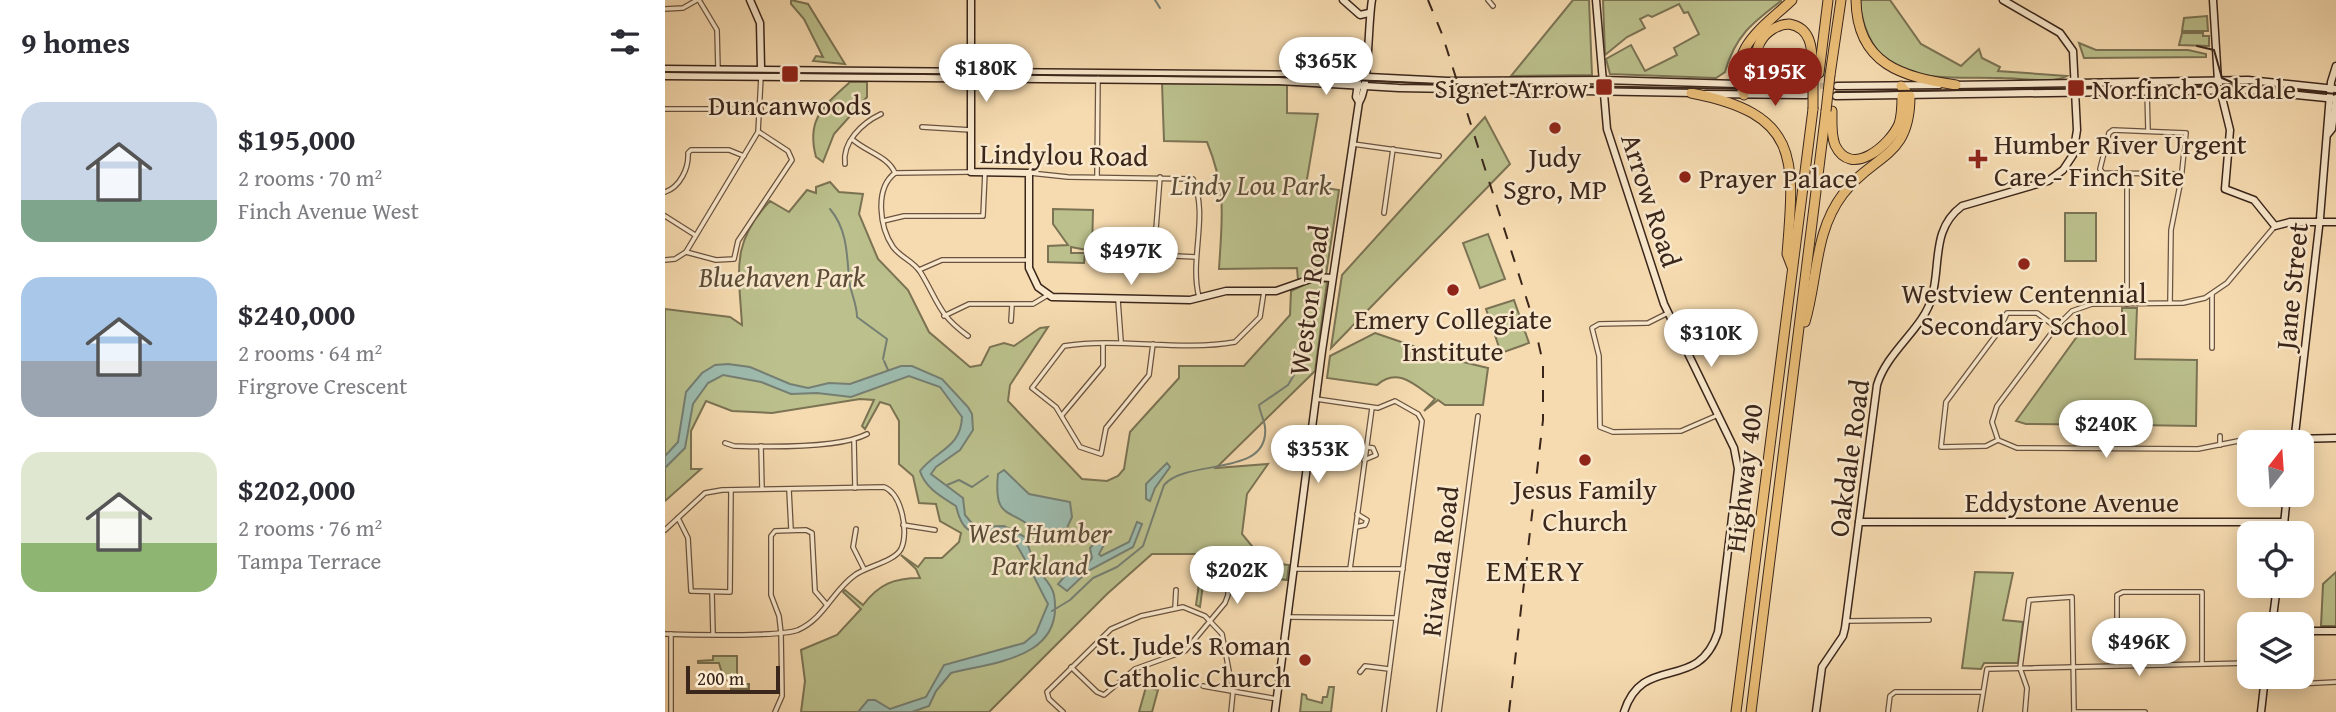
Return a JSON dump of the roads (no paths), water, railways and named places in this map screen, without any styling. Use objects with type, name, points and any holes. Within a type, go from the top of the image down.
[{"type":"highway","points":[[1743,90],[1740,68],[1745,44],[1792,0]]},
{"type":"highway","name":"Highway 400","points":[[1736,712],[1814,109],[1816,72],[1828,0]]},
{"type":"highway","points":[[1841,0],[1830,75],[1829,111],[1835,145],[1842,154],[1861,159],[1880,150],[1895,132],[1902,112],[1904,93]]},
{"type":"highway","points":[[1856,0],[1862,33],[1880,60],[1912,78],[1956,85]]},
{"type":"highway","points":[[1789,86],[1766,76],[1757,62],[1759,44],[1774,27],[1794,24],[1806,33],[1812,46],[1816,72]]},
{"type":"highway","points":[[1692,93],[1745,106],[1762,117],[1786,148],[1791,164],[1787,254],[1792,268]]},
{"type":"highway","points":[[1798,337],[1806,319],[1823,230],[1844,192],[1898,144],[1909,122],[1904,93]]},
{"type":"highway","name":"Highway 400","points":[[1751,712],[1829,111]]},
{"type":"main road","points":[[750,0],[760,23],[761,68]]},
{"type":"main road","points":[[971,0],[971,172]]},
{"type":"main road","points":[[1343,0],[1358,13],[1368,13]]},
{"type":"main road","name":"Weston Road","points":[[1275,712],[1332,278],[1359,102],[1356,97],[1363,76],[1362,54],[1366,47],[1368,13],[1372,0]]},
{"type":"main road","name":"Arrow Road","points":[[1596,0],[1607,129],[1668,313],[1719,415],[1735,451],[1738,469],[1715,640],[1708,654],[1691,668],[1663,673],[1643,683],[1630,698],[1624,712]]},
{"type":"main road","name":"Oakdale Road","points":[[1816,712],[1822,667],[1843,636],[1846,621],[1880,373],[1932,299],[1939,238],[1952,213],[1967,204],[2048,181],[2063,170],[2073,155],[2077,130],[2073,51],[2067,41],[2049,26],[2003,0]]},
{"type":"main road","points":[[2213,0],[2219,90],[2229,130],[2225,188],[2254,200],[2275,226],[2290,222],[2336,222]]},
{"type":"main road","name":"Jane Street","points":[[2295,430],[2336,65]]},
{"type":"main road","points":[[665,69],[1363,76],[1448,81],[1603,80],[1806,95]]},
{"type":"main road","points":[[665,76],[1282,81],[1361,86],[1692,93],[1809,86]]},
{"type":"main road","points":[[1837,86],[1904,93],[1956,85],[2076,82],[2273,82],[2333,88]]},
{"type":"main road","points":[[1836,96],[2268,90],[2334,98]]},
{"type":"main road","name":"Lindylou Road","points":[[971,172],[1029,173]]},
{"type":"main road","points":[[1029,173],[1028,260],[1034,280],[1048,295],[1063,300],[1199,299],[1226,291],[1286,289],[1316,277],[1332,278]]},
{"type":"main road","points":[[2314,440],[2336,438]]},
{"type":"main road","name":"Eddystone Avenue","points":[[1859,522],[2237,522]]},
{"type":"main road","points":[[2314,631],[2336,631]]},
{"type":"main road","points":[[2261,712],[2264,689]]},
{"type":"street","points":[[665,9],[683,8],[698,0],[717,30],[718,69]]},
{"type":"street","points":[[1488,0],[1493,6]]},
{"type":"street","points":[[665,260],[675,259],[686,252],[758,132],[761,68]]},
{"type":"street","points":[[1097,177],[1099,72]]},
{"type":"street","points":[[2147,91],[2148,130]]},
{"type":"street","points":[[665,109],[761,109]]},
{"type":"street","points":[[845,164],[844,151],[851,139],[881,114]]},
{"type":"street","points":[[922,127],[971,130]]},
{"type":"street","points":[[2170,303],[2171,230],[2182,174],[2186,133],[2113,130],[2109,133],[2101,171],[2105,174],[2182,174]]},
{"type":"street","points":[[686,252],[716,260],[734,259],[738,242],[792,160],[788,151],[758,132]]},
{"type":"street","points":[[851,139],[865,151],[886,160],[895,173],[886,183],[881,208],[893,247],[919,270],[944,316],[968,337]]},
{"type":"street","points":[[1353,144],[1439,156]]},
{"type":"street","points":[[1384,213],[1393,149]]},
{"type":"street","points":[[665,192],[676,186],[688,166],[688,153],[691,150],[729,150],[744,156]]},
{"type":"street","name":"Lindylou Road","points":[[895,173],[971,172]]},
{"type":"street","points":[[883,221],[904,216],[983,216],[985,172]]},
{"type":"street","name":"Lindylou Road","points":[[1029,173],[1097,177],[1189,177],[1194,181],[1200,227],[1196,257],[1199,299]]},
{"type":"street","points":[[2126,303],[2127,174]]},
{"type":"street","points":[[1160,177],[1154,255],[1196,257]]},
{"type":"street","points":[[665,216],[695,235]]},
{"type":"street","points":[[2237,441],[2198,449],[2017,448],[1998,440],[1992,422],[1995,408],[2067,314],[2083,306],[2193,302],[2212,295],[2227,283],[2275,226]]},
{"type":"street","points":[[919,270],[942,260],[1028,260]]},
{"type":"street","points":[[1153,344],[1149,375],[1108,424],[1101,454],[1078,444],[1051,401],[1032,388],[1065,346],[1121,341],[1153,344],[1235,342],[1260,317],[1264,291]]},
{"type":"street","points":[[944,316],[969,304],[1037,303],[1048,295]]},
{"type":"street","points":[[2212,295],[2212,348]]},
{"type":"street","points":[[1118,300],[1121,341]]},
{"type":"street","points":[[1011,321],[1012,305]]},
{"type":"street","points":[[1668,313],[1648,323],[1599,324],[1592,328],[1598,356],[1600,427],[1613,432],[1681,431],[1719,415]]},
{"type":"street","points":[[1998,440],[1986,446],[1941,447],[1946,402],[1998,332],[2007,313],[2038,313],[2056,327]]},
{"type":"street","points":[[1679,335],[1708,322],[1720,321]]},
{"type":"street","points":[[1062,415],[1089,380],[1102,368],[1103,344]]},
{"type":"street","points":[[2297,344],[2306,345]]},
{"type":"street","points":[[2293,375],[2302,376]]},
{"type":"street","points":[[1316,399],[1383,408],[1395,401],[1418,414],[1422,421],[1384,712]]},
{"type":"street","points":[[1350,569],[1372,407]]},
{"type":"street","name":"Rivalda Road","points":[[1439,712],[1478,416]]},
{"type":"street","points":[[725,443],[734,446],[761,446],[853,441],[867,434]]},
{"type":"street","points":[[2220,436],[2220,445]]},
{"type":"street","points":[[853,441],[855,488]]},
{"type":"street","points":[[761,446],[762,489]]},
{"type":"street","points":[[1364,460],[1376,455],[1373,449],[1366,447]]},
{"type":"street","points":[[678,518],[688,538],[691,591],[728,593],[731,589],[731,489]]},
{"type":"street","points":[[665,530],[709,491],[731,489],[890,490],[898,503],[903,525],[902,545],[897,554],[864,569],[844,583],[809,624],[796,631],[665,634]]},
{"type":"street","points":[[789,489],[791,529]]},
{"type":"street","points":[[1356,527],[1366,526],[1367,520],[1357,514]]},
{"type":"street","points":[[903,525],[935,530]]},
{"type":"street","points":[[775,712],[782,696],[781,633],[779,616],[771,595],[771,536],[775,531],[791,529],[812,533],[815,591],[827,605]]},
{"type":"street","points":[[856,529],[853,547],[864,569]]},
{"type":"street","points":[[1294,569],[1403,569]]},
{"type":"street","points":[[1071,667],[1097,692],[1104,695],[1135,669],[1185,651],[1229,596],[1228,579]]},
{"type":"street","points":[[1175,608],[1176,590]]},
{"type":"street","points":[[2117,666],[2117,595],[2123,592],[2202,592],[2202,664]]},
{"type":"street","points":[[712,593],[713,633]]},
{"type":"street","points":[[2025,712],[2027,688],[2019,668],[2031,597],[2074,598],[2074,712],[2145,712]]},
{"type":"street","points":[[1063,712],[1049,699],[1047,692],[1111,629],[1141,616],[1175,608],[1193,610],[1211,621],[1224,638],[1233,692],[1231,712]]},
{"type":"street","points":[[1287,617],[1396,618]]},
{"type":"street","points":[[1846,621],[1929,620]]},
{"type":"street","points":[[671,634],[671,712]]},
{"type":"street","points":[[2160,636],[2161,665]]},
{"type":"street","points":[[1980,712],[1987,669],[2237,663]]},
{"type":"street","points":[[1360,672],[1365,666],[1390,669]]},
{"type":"street","points":[[2314,683],[2336,682]]},
{"type":"street","points":[[1203,686],[1277,699]]},
{"type":"street","points":[[1888,712],[1890,696],[1895,692],[1982,692]]},
{"type":"waterway","points":[[1155,0],[1160,8]]},
{"type":"waterway","points":[[830,209],[843,233],[857,317],[887,339],[883,359]]},
{"type":"waterway","points":[[1052,611],[1070,600],[1093,578],[1117,567],[1143,546],[1164,485],[1175,477],[1241,461],[1255,454],[1263,443],[1265,427],[1259,405],[1288,385],[1297,370],[1307,322]]},
{"type":"waterway","points":[[884,361],[888,370]]},
{"type":"waterway","points":[[947,485],[959,480],[972,487],[988,476]]},
{"type":"tunnel","points":[[1811,86],[1837,86]]},
{"type":"tram line","points":[[2197,46],[2214,50],[2222,78],[2236,84]]},
{"type":"tram line","points":[[665,72],[1285,77],[1441,84],[1809,90]]},
{"type":"tram line","points":[[1836,92],[2212,86],[2270,87],[2336,94]]},
{"type":"railway","points":[[1428,0],[1442,34],[1533,319],[1543,363],[1543,420],[1509,712]]},
{"type":"place","name":"Duncanwoods","points":[[790,74]]},
{"type":"place","name":"Signet Arrow","points":[[1604,87]]},
{"type":"place","name":"Norfinch Oakdale","points":[[2076,88]]},
{"type":"place","name":"Judy Sgro, MP","points":[[1555,128]]},
{"type":"place","name":"Humber River Urgent Care - Finch Site","points":[[1978,159]]},
{"type":"place","name":"Prayer Palace","points":[[1685,177]]},
{"type":"place","name":"Westview Centennial Secondary School","points":[[2024,264]]},
{"type":"place","name":"Emery Collegiate Institute","points":[[1453,290]]},
{"type":"place","name":"Jesus Family Church","points":[[1585,460]]},
{"type":"place","name":"St. Jude's Roman Catholic Church","points":[[1305,660]]},
{"type":"district","name":"EMERY","points":[[1536,570]]},
{"type":"park label","name":"Lindy Lou Park","points":[[1251,184]]},
{"type":"park label","name":"Bluehaven Park","points":[[782,276]]},
{"type":"park label","name":"West Humber Parkland","points":[[1040,548]]}]
